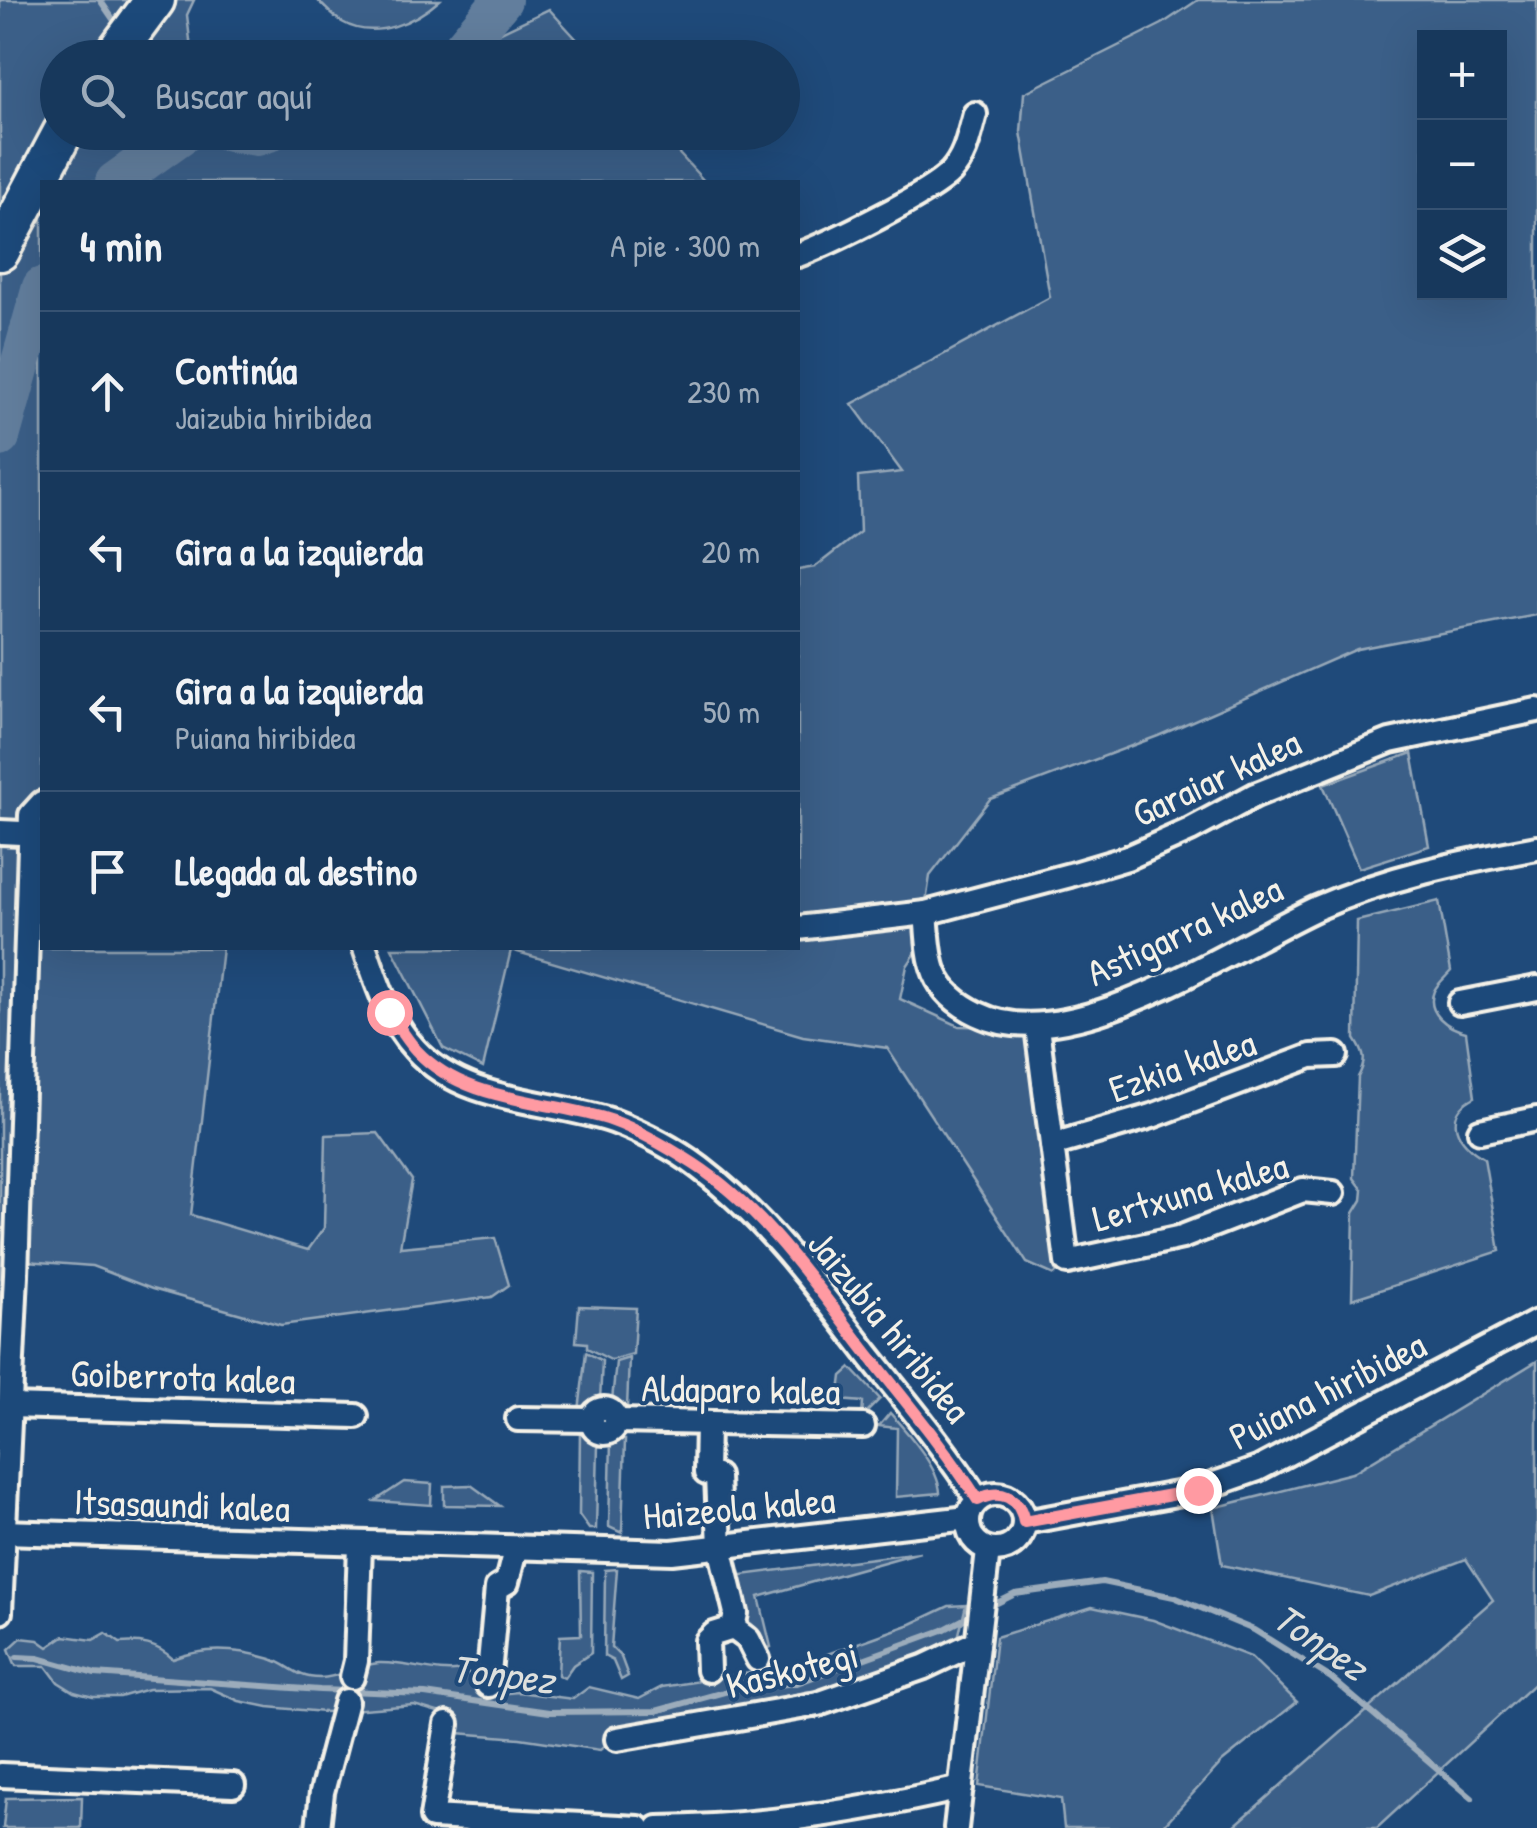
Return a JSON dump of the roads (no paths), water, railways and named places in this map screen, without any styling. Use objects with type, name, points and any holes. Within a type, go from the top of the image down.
[{"type":"main road","points":[[125,40],[155,0]]},
{"type":"main road","points":[[0,251],[53,150]]},
{"type":"street","points":[[800,254],[921,193],[950,174],[964,152],[975,114]]},
{"type":"street","name":"Garaiar kalea","points":[[800,928],[926,912],[1127,858],[1255,795],[1390,741],[1537,710]]},
{"type":"street","points":[[0,1612],[36,834],[31,815],[40,805]]},
{"type":"street","points":[[0,832],[36,834]]},
{"type":"street","name":"Astigarra kalea","points":[[926,912],[935,973],[957,1004],[995,1023],[1037,1027],[1110,1007],[1188,976],[1316,909],[1380,884],[1429,868],[1537,848]]},
{"type":"street","name":"Jaizubia hiribidea","points":[[366,950],[389,1012],[416,1050],[442,1072],[476,1089],[614,1122],[696,1165],[729,1192],[770,1232],[949,1455],[973,1509]]},
{"type":"street","points":[[1460,1002],[1537,988]]},
{"type":"street","points":[[1037,1027],[1052,1145]]},
{"type":"street","name":"Ezkia kalea","points":[[1052,1145],[1152,1116],[1311,1056],[1336,1055]]},
{"type":"street","points":[[1480,1130],[1537,1119]]},
{"type":"street","name":"Lertxuna kalea","points":[[1052,1145],[1067,1262],[1182,1237],[1303,1190],[1333,1193]]},
{"type":"street","name":"Puiana hiribidea","points":[[1024,1522],[1198,1490],[1258,1470],[1537,1322]]},
{"type":"street","name":"Goiberrota kalea","points":[[9,1406],[356,1416]]},
{"type":"street","name":"Aldaparo kalea","points":[[518,1419],[592,1420],[596,1412],[605,1408],[614,1413],[617,1421],[863,1426]]},
{"type":"street","points":[[707,1425],[706,1473],[716,1476],[720,1547],[736,1613],[733,1628]]},
{"type":"street","points":[[995,1494],[1012,1498],[1023,1512],[1024,1522],[1020,1538],[1006,1549],[988,1550],[974,1541],[973,1509],[995,1494]]},
{"type":"street","name":"Haizeola kalea","points":[[515,1550],[672,1552],[973,1509]]},
{"type":"street","name":"Itsasaundi kalea","points":[[2,1532],[515,1550]]},
{"type":"street","points":[[352,1677],[360,1545]]},
{"type":"street","points":[[488,1685],[497,1588],[507,1582],[515,1550]]},
{"type":"street","points":[[956,1828],[988,1550]]},
{"type":"street","points":[[733,1628],[748,1639],[758,1659]]},
{"type":"street","points":[[708,1670],[707,1641],[714,1634],[733,1628]]},
{"type":"street","name":"Kaskotegi","points":[[617,1739],[818,1704],[924,1667],[976,1642]]},
{"type":"street","points":[[318,1828],[322,1792],[344,1708]]},
{"type":"street","points":[[447,1724],[433,1823],[640,1828]]},
{"type":"street","points":[[0,1775],[232,1786]]},
{"type":"street","points":[[658,1828],[708,1828],[778,1820],[961,1788]]},
{"type":"waterway","points":[[100,0],[115,22]]},
{"type":"waterway","points":[[469,40],[502,0]]},
{"type":"waterway","points":[[118,180],[160,150]]},
{"type":"waterway","points":[[0,437],[40,294]]},
{"type":"waterway","name":"Tonpez","points":[[993,1605],[1015,1594],[1102,1582],[1174,1597],[1254,1630],[1331,1678],[1472,1798]]},
{"type":"waterway","name":"Tonpez","points":[[17,1657],[38,1658],[95,1674],[425,1694],[549,1712],[656,1711],[735,1689],[797,1683],[943,1630],[968,1617]]}]
